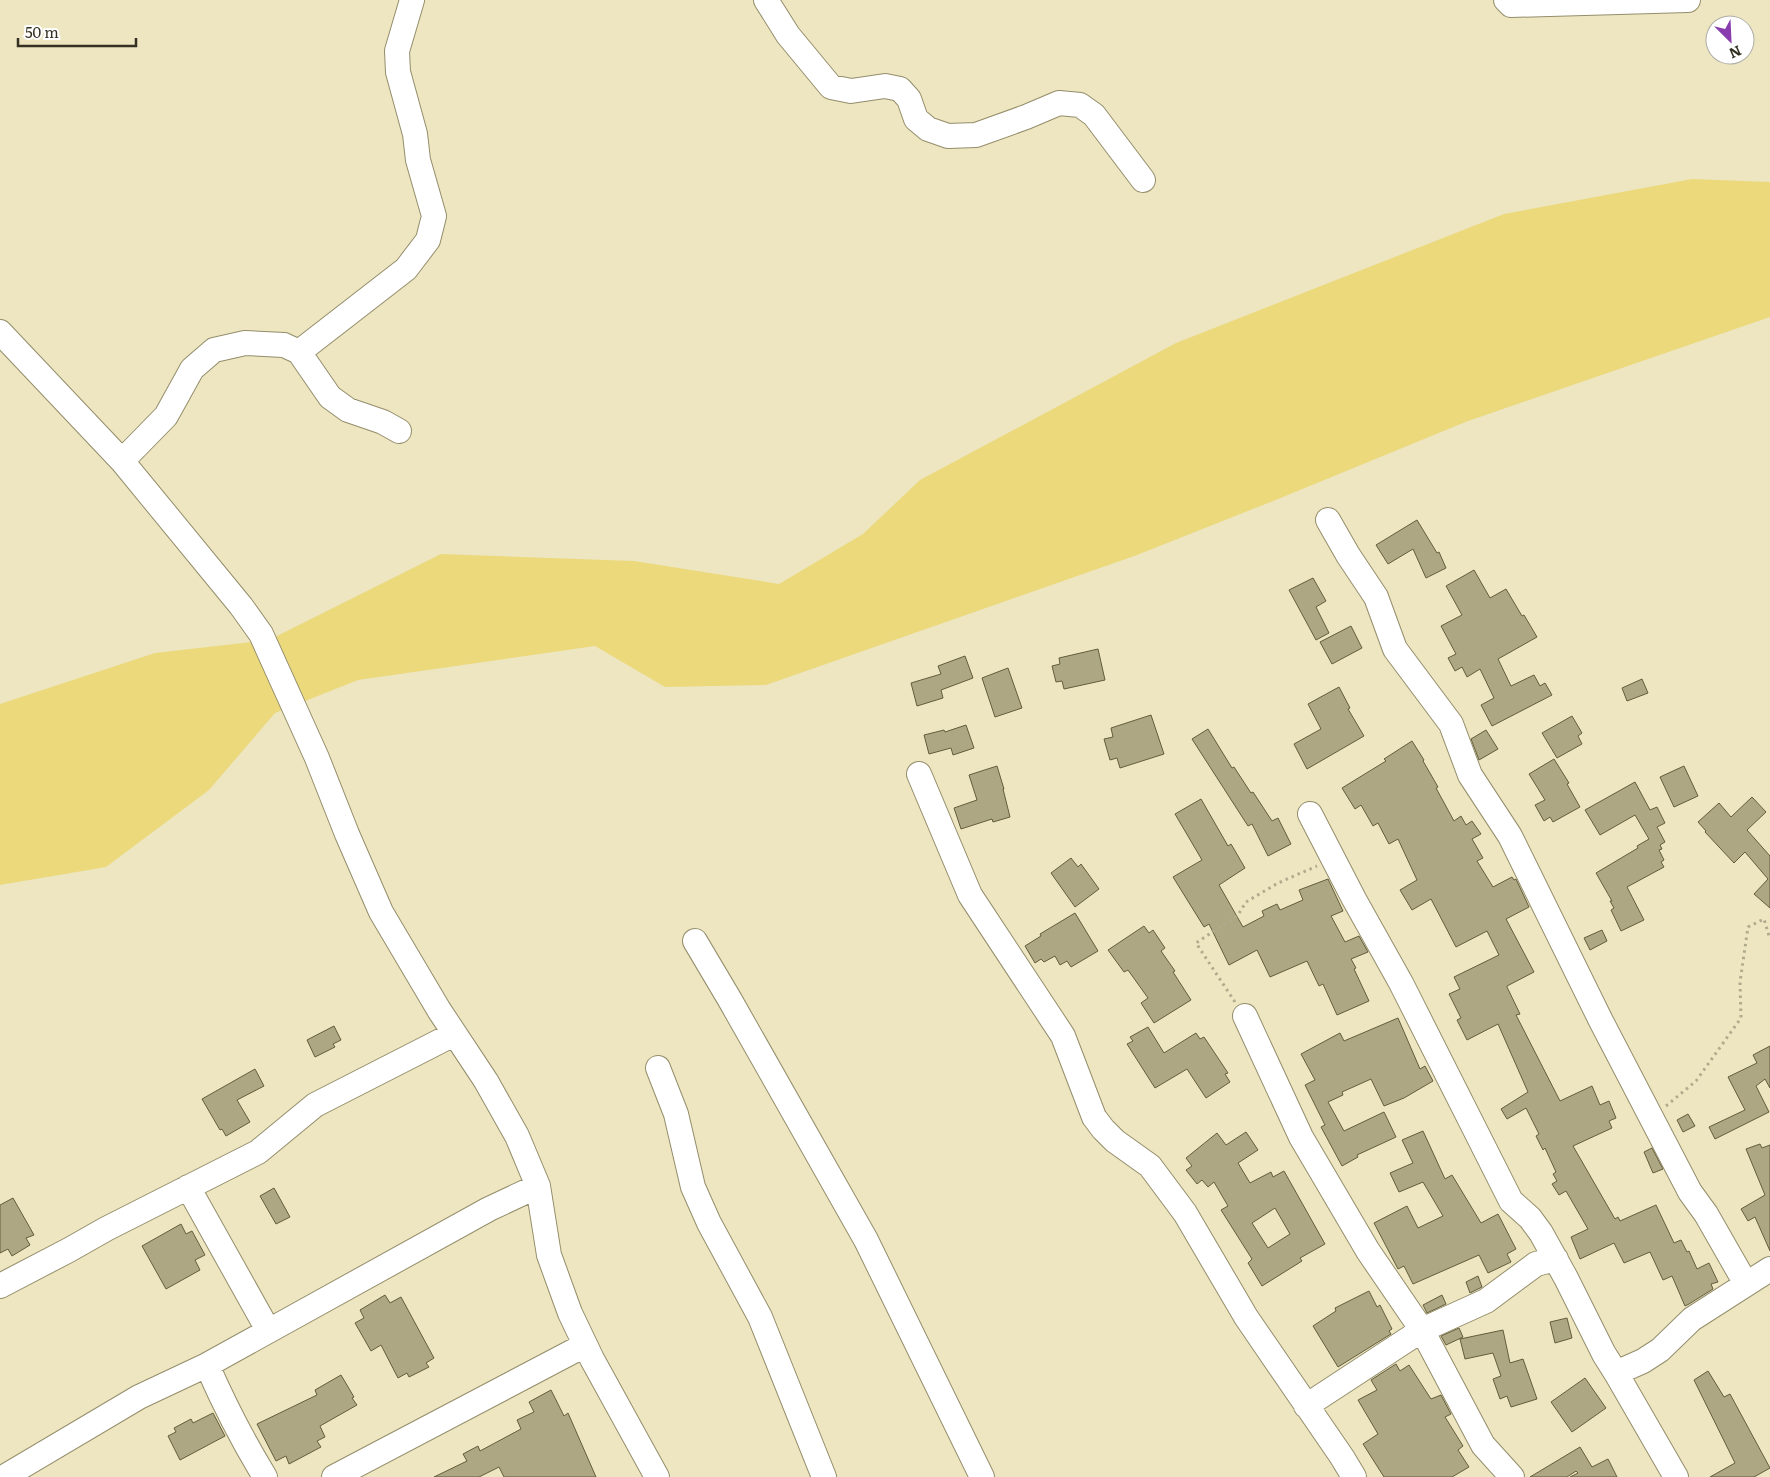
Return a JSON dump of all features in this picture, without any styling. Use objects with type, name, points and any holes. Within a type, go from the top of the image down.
[{"type":"street","points":[[299,352],[406,269],[428,240],[434,216],[418,160],[415,134],[398,72],[397,51],[412,0]]},
{"type":"street","points":[[766,0],[788,35],[831,87],[851,91],[885,86],[900,89],[909,99],[916,118],[928,129],[948,136],[976,136],[1059,103],[1080,105],[1094,114],[1144,180]]},
{"type":"street","points":[[1506,0],[1511,6],[1688,0]]},
{"type":"street","points":[[0,332],[122,461],[241,606],[261,634],[316,758],[380,912],[438,1010],[486,1081],[517,1136],[538,1186],[550,1255],[570,1313],[585,1345],[657,1477]]},
{"type":"street","points":[[122,461],[166,416],[192,369],[214,350],[245,343],[284,345],[299,352],[330,397],[348,410],[384,422],[399,430]]},
{"type":"street","points":[[1328,520],[1348,555],[1376,597],[1395,650],[1451,724],[1470,775],[1510,836],[1601,1021],[1690,1192],[1706,1214],[1746,1284]]},
{"type":"street","points":[[919,774],[970,894],[1063,1036],[1094,1117],[1115,1141],[1150,1166],[1179,1205],[1246,1317],[1354,1477]]},
{"type":"street","points":[[1310,814],[1401,984],[1511,1201],[1530,1218],[1541,1233],[1604,1354],[1676,1477]]},
{"type":"street","points":[[695,941],[866,1240],[982,1477]]},
{"type":"street","points":[[1245,1016],[1301,1137],[1368,1251],[1422,1330],[1483,1445],[1512,1477]]},
{"type":"street","points":[[0,1286],[258,1152],[315,1105],[454,1034]]},
{"type":"street","points":[[658,1068],[676,1114],[693,1187],[709,1223],[760,1317],[824,1477]]},
{"type":"street","points":[[4,1477],[139,1397],[207,1365],[502,1202],[538,1186]]},
{"type":"street","points":[[188,1187],[268,1330]]},
{"type":"street","points":[[1306,1406],[1422,1330],[1486,1301],[1536,1264],[1556,1259]]},
{"type":"street","points":[[1616,1373],[1643,1361],[1660,1350],[1692,1319],[1770,1269]]},
{"type":"street","points":[[334,1477],[585,1345]]},
{"type":"street","points":[[207,1365],[219,1393],[265,1477]]},
{"type":"path","points":[[1245,1016],[1196,942],[1238,915],[1246,902],[1278,883],[1325,862]]},
{"type":"path","points":[[1652,1118],[1696,1081],[1741,1018],[1740,982],[1748,927],[1764,919],[1770,939]]},
{"type":"shaded area","points":[[1692,179],[1770,182],[1770,317],[1468,421],[1137,555],[766,685],[665,687],[595,646],[358,680],[275,713],[209,790],[106,867],[0,885],[0,704],[155,653],[269,640],[441,554],[634,561],[779,584],[863,534],[920,480],[1176,343],[1504,214]]},
{"type":"building","points":[[1417,520],[1437,553],[1439,552],[1446,568],[1426,578],[1413,549],[1388,564],[1376,545]]},
{"type":"building","points":[[1474,570],[1490,598],[1506,589],[1537,637],[1498,659],[1511,686],[1534,675],[1540,686],[1545,683],[1552,695],[1492,726],[1481,705],[1494,698],[1480,669],[1467,677],[1462,667],[1455,671],[1448,658],[1456,654],[1441,626],[1462,615],[1446,586]]},
{"type":"building","points":[[1313,578],[1326,601],[1316,607],[1329,633],[1316,640],[1289,590]]},
{"type":"building","points":[[1351,626],[1362,648],[1332,664],[1320,642]]},
{"type":"building","points":[[1098,649],[1105,680],[1064,689],[1062,681],[1056,682],[1052,666],[1060,664],[1059,658]]},
{"type":"building","points":[[965,656],[973,678],[941,690],[943,698],[917,706],[911,683],[941,674],[938,666]]},
{"type":"building","points":[[1008,668],[1022,708],[995,717],[982,678]]},
{"type":"building","points":[[1642,679],[1648,693],[1627,701],[1622,688]]},
{"type":"building","points":[[1339,687],[1350,708],[1348,709],[1364,736],[1307,769],[1294,744],[1321,729],[1308,704]]},
{"type":"building","points":[[1151,715],[1164,754],[1120,768],[1117,758],[1110,760],[1104,739],[1113,737],[1111,728]]},
{"type":"building","points":[[1572,716],[1582,733],[1578,736],[1582,744],[1557,758],[1542,733]]},
{"type":"building","points":[[966,725],[974,748],[953,755],[951,748],[929,754],[924,735],[944,730],[945,732]]},
{"type":"building","points":[[1208,729],[1232,768],[1234,767],[1251,793],[1253,792],[1272,821],[1278,818],[1291,844],[1268,856],[1252,824],[1248,826],[1192,739]]},
{"type":"building","points":[[1486,730],[1498,749],[1479,760],[1471,739]]},
{"type":"building","points":[[1412,741],[1424,760],[1438,787],[1436,788],[1454,821],[1461,816],[1466,825],[1472,821],[1481,834],[1472,839],[1483,858],[1477,861],[1493,887],[1512,877],[1514,880],[1516,879],[1529,907],[1506,919],[1534,972],[1507,987],[1520,1014],[1516,1015],[1560,1101],[1592,1086],[1600,1105],[1609,1101],[1616,1118],[1609,1121],[1612,1128],[1573,1146],[1615,1219],[1618,1217],[1620,1221],[1656,1205],[1674,1243],[1681,1240],[1687,1252],[1689,1251],[1697,1269],[1709,1263],[1718,1282],[1711,1284],[1713,1289],[1685,1306],[1672,1276],[1663,1280],[1650,1252],[1624,1263],[1614,1243],[1580,1259],[1571,1237],[1588,1229],[1566,1191],[1559,1195],[1552,1184],[1557,1181],[1553,1174],[1556,1172],[1545,1148],[1543,1150],[1536,1136],[1539,1134],[1526,1108],[1507,1119],[1501,1109],[1528,1092],[1498,1024],[1467,1040],[1457,1020],[1461,1018],[1449,994],[1460,989],[1454,977],[1499,955],[1487,931],[1456,947],[1431,899],[1412,910],[1400,890],[1417,880],[1398,839],[1389,844],[1378,823],[1373,826],[1361,805],[1355,809],[1342,788],[1386,761],[1384,759]]},
{"type":"building","points":[[1554,759],[1569,783],[1567,784],[1580,807],[1553,822],[1550,817],[1544,821],[1535,805],[1545,800],[1529,774]]},
{"type":"building","points":[[997,766],[1010,817],[993,822],[992,819],[961,829],[954,808],[977,800],[969,775]]},
{"type":"building","points":[[1684,766],[1698,796],[1674,807],[1660,777]]},
{"type":"building","points":[[1635,782],[1650,810],[1657,807],[1665,823],[1657,827],[1665,842],[1660,845],[1662,849],[1659,850],[1664,860],[1661,862],[1664,867],[1627,887],[1644,920],[1621,931],[1611,910],[1614,908],[1610,901],[1612,901],[1596,873],[1638,848],[1637,846],[1649,839],[1635,815],[1600,835],[1585,810]]},
{"type":"building","points":[[1752,797],[1766,812],[1747,830],[1770,856],[1770,908],[1754,894],[1768,879],[1745,852],[1734,863],[1698,822],[1719,803],[1731,817]]},
{"type":"building","points":[[1201,799],[1228,846],[1231,844],[1245,868],[1219,885],[1243,927],[1264,916],[1262,911],[1277,904],[1280,910],[1303,900],[1299,890],[1328,879],[1343,911],[1331,916],[1345,942],[1359,936],[1368,952],[1351,959],[1369,1001],[1337,1015],[1323,984],[1319,986],[1307,961],[1270,977],[1257,950],[1229,965],[1209,924],[1204,927],[1173,877],[1202,860],[1175,814]]},
{"type":"building","points":[[1071,858],[1078,867],[1081,864],[1099,889],[1075,907],[1051,873]]},
{"type":"building","points":[[1075,913],[1098,951],[1071,967],[1067,961],[1060,965],[1055,956],[1044,962],[1041,959],[1035,963],[1025,946],[1041,936],[1040,934]]},
{"type":"building","points":[[1144,926],[1149,933],[1153,930],[1165,948],[1161,951],[1191,1000],[1154,1023],[1141,1003],[1148,998],[1128,970],[1124,972],[1108,950]]},
{"type":"building","points":[[1602,930],[1607,941],[1590,950],[1584,938]]},
{"type":"building","points":[[1398,1018],[1420,1069],[1425,1066],[1433,1081],[1404,1098],[1384,1106],[1371,1079],[1342,1092],[1343,1095],[1328,1102],[1344,1131],[1384,1112],[1396,1137],[1357,1155],[1358,1157],[1342,1166],[1321,1127],[1325,1125],[1305,1085],[1315,1080],[1301,1054],[1340,1033],[1344,1041]]},
{"type":"building","points":[[334,1026],[341,1040],[333,1044],[335,1047],[315,1057],[307,1040]]},
{"type":"building","points":[[1148,1027],[1164,1053],[1196,1033],[1200,1039],[1204,1037],[1228,1073],[1225,1074],[1230,1082],[1206,1098],[1187,1069],[1155,1088],[1127,1044],[1133,1041],[1130,1037]]},
{"type":"building","points":[[1770,1046],[1770,1088],[1765,1079],[1756,1086],[1769,1112],[1715,1139],[1709,1127],[1745,1110],[1728,1077],[1757,1063],[1753,1055]]},
{"type":"building","points":[[255,1069],[264,1086],[237,1100],[250,1122],[226,1136],[222,1129],[220,1130],[202,1099]]},
{"type":"building","points":[[1688,1114],[1695,1126],[1683,1132],[1677,1120]]},
{"type":"building","points":[[1423,1131],[1445,1179],[1452,1175],[1481,1223],[1498,1214],[1516,1249],[1507,1254],[1511,1262],[1488,1273],[1479,1255],[1413,1284],[1404,1266],[1398,1269],[1374,1223],[1407,1206],[1418,1228],[1443,1216],[1423,1182],[1399,1192],[1390,1173],[1413,1163],[1402,1140]]},
{"type":"building","points":[[1246,1132],[1258,1150],[1238,1163],[1250,1183],[1271,1172],[1273,1177],[1284,1171],[1325,1244],[1300,1258],[1302,1261],[1262,1286],[1248,1263],[1252,1259],[1221,1210],[1228,1206],[1214,1182],[1208,1187],[1202,1180],[1197,1184],[1186,1170],[1192,1166],[1186,1158],[1217,1133],[1226,1145]],"holes":[[[1275,1208],[1290,1234],[1268,1248],[1252,1223]]]},
{"type":"building","points":[[1760,1144],[1762,1148],[1770,1145],[1770,1251],[1755,1217],[1748,1221],[1741,1209],[1765,1195],[1746,1149]]},
{"type":"building","points":[[1652,1148],[1663,1169],[1653,1173],[1644,1152]]},
{"type":"building","points":[[274,1188],[290,1217],[276,1224],[260,1196]]},
{"type":"building","points":[[13,1198],[34,1235],[26,1238],[30,1245],[12,1256],[8,1249],[0,1253],[0,1205]]},
{"type":"building","points":[[181,1224],[186,1234],[192,1231],[205,1255],[195,1260],[200,1270],[166,1289],[142,1246]]},
{"type":"building","points":[[1478,1276],[1482,1287],[1470,1293],[1466,1282]]},
{"type":"building","points":[[1369,1291],[1377,1307],[1380,1305],[1392,1329],[1389,1331],[1391,1334],[1338,1367],[1313,1326],[1336,1311],[1335,1308]]},
{"type":"building","points":[[385,1295],[390,1303],[401,1297],[434,1358],[426,1363],[429,1367],[409,1377],[407,1373],[398,1378],[381,1345],[371,1351],[355,1323],[364,1318],[360,1310]]},
{"type":"building","points":[[1442,1295],[1446,1304],[1427,1313],[1423,1305]]},
{"type":"building","points":[[1567,1318],[1572,1338],[1555,1343],[1550,1322]]},
{"type":"building","points":[[1459,1328],[1463,1337],[1446,1345],[1441,1336]]},
{"type":"building","points":[[1503,1330],[1510,1363],[1523,1359],[1537,1399],[1511,1407],[1507,1396],[1500,1399],[1493,1379],[1501,1376],[1493,1353],[1465,1359],[1460,1339]]},
{"type":"building","points":[[1396,1364],[1400,1371],[1409,1365],[1431,1399],[1441,1395],[1451,1414],[1445,1417],[1463,1446],[1458,1450],[1469,1467],[1452,1477],[1384,1477],[1363,1444],[1378,1434],[1358,1400],[1377,1390],[1371,1380]]},
{"type":"building","points":[[1708,1371],[1724,1397],[1730,1394],[1770,1468],[1754,1477],[1710,1477],[1735,1463],[1694,1380]]},
{"type":"building","points":[[341,1375],[357,1405],[320,1426],[325,1437],[317,1441],[321,1447],[289,1464],[286,1456],[276,1461],[257,1424],[317,1395],[315,1390]]},
{"type":"building","points":[[1585,1378],[1606,1408],[1572,1432],[1551,1402]]},
{"type":"building","points":[[551,1390],[564,1416],[568,1413],[596,1477],[504,1477],[499,1467],[479,1477],[434,1477],[467,1461],[463,1454],[478,1446],[480,1451],[521,1429],[517,1420],[534,1412],[529,1402]]},
{"type":"building","points":[[213,1413],[225,1436],[180,1460],[168,1436],[176,1432],[174,1428],[191,1419],[193,1423]]},
{"type":"building","points":[[1580,1447],[1592,1467],[1608,1459],[1617,1477],[1570,1477],[1578,1473],[1576,1471],[1567,1477],[1530,1477]]}]
